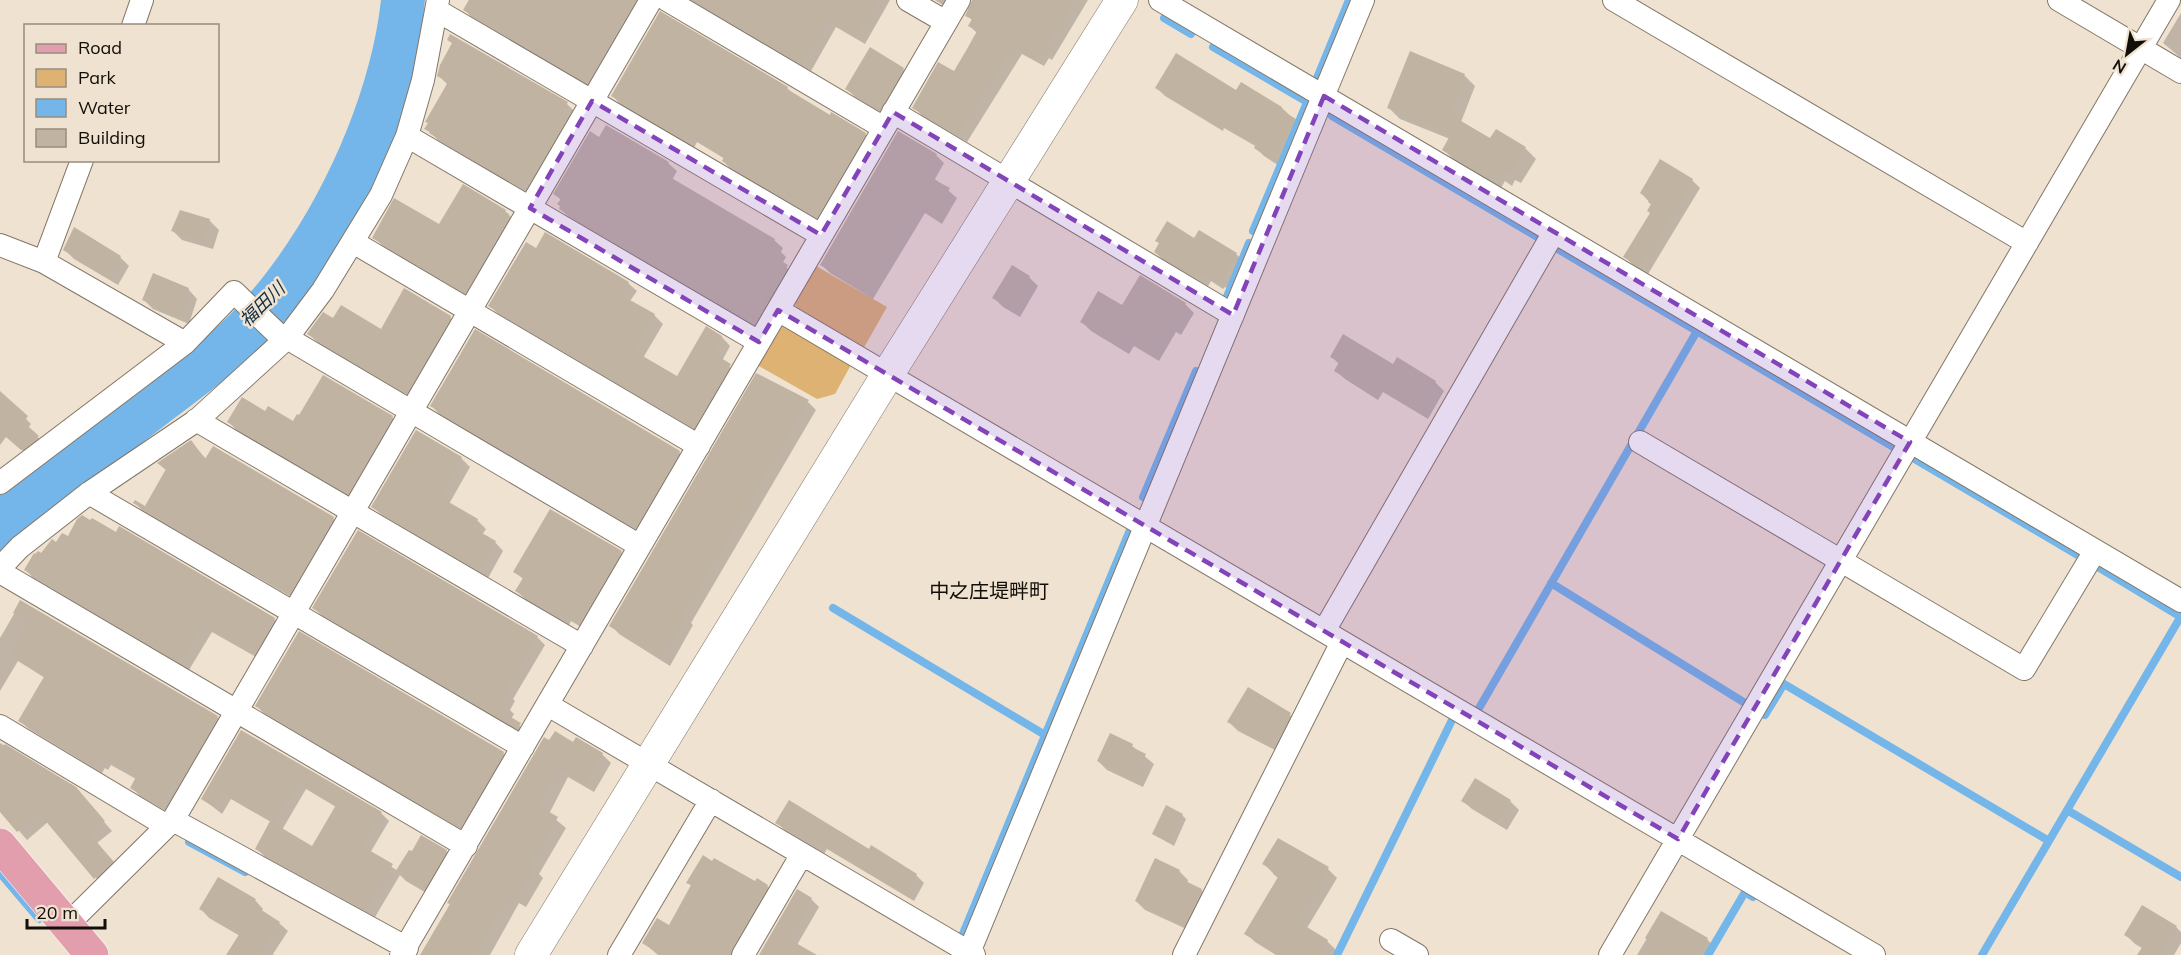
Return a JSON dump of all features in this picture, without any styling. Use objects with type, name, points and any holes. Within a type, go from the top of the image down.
[{"type":"main road","points":[[0,845],[82,946]]},
{"type":"street","points":[[134,24],[142,0]]},
{"type":"street","points":[[82,946],[170,823],[651,0]]},
{"type":"street","points":[[667,0],[1008,182],[1233,315]]},
{"type":"street","points":[[908,0],[946,22]]},
{"type":"street","points":[[0,726],[170,823],[404,951],[958,0]]},
{"type":"street","points":[[531,955],[888,374],[1122,0]]},
{"type":"street","points":[[1160,0],[2181,602]]},
{"type":"street","points":[[548,705],[971,954],[1363,0]]},
{"type":"street","points":[[1614,0],[2027,243]]},
{"type":"street","points":[[2059,0],[2181,72]]},
{"type":"street","points":[[1610,955],[2169,0]]},
{"type":"street","points":[[466,846],[0,570],[20,547],[89,493],[196,420],[283,338],[323,290],[381,195],[407,136],[423,80],[438,5],[592,101],[821,235]]},
{"type":"street","points":[[407,136],[759,342]]},
{"type":"street","points":[[44,262],[81,162]]},
{"type":"street","points":[[1184,955],[1333,636],[1554,232]]},
{"type":"street","points":[[353,242],[699,446]]},
{"type":"street","points":[[0,245],[44,262],[185,344]]},
{"type":"street","points":[[0,483],[185,344],[234,292],[283,338],[640,546]]},
{"type":"street","points":[[778,310],[1874,955]]},
{"type":"street","points":[[196,420],[582,646]]},
{"type":"street","points":[[1640,442],[2024,669],[2095,551]]},
{"type":"street","points":[[89,493],[523,747]]},
{"type":"street","points":[[619,955],[711,800]]},
{"type":"street","points":[[743,955],[802,854]]},
{"type":"street","points":[[1391,940],[1416,955]]},
{"type":"highlighted area","points":[[1324,96],[1910,442],[1678,839],[778,310],[759,342],[530,208],[592,101],[821,235],[893,112],[1233,315]]},
{"type":"green space","points":[[816,266],[887,307],[862,351],[798,315],[795,303]]},
{"type":"green space","points":[[787,325],[852,363],[835,394],[817,399],[757,365],[779,328]]},
{"type":"water","name":"福田川","points":[[381,0],[425,0],[417,59],[409,94],[386,159],[370,193],[331,259],[287,318],[240,367],[11,542],[0,554],[0,491],[210,333],[250,293],[278,257],[304,217],[327,175],[346,131],[362,87],[374,43]]},
{"type":"building","points":[[469,0],[635,0],[587,83],[463,10]]},
{"type":"building","points":[[694,0],[877,0],[856,37],[827,20],[802,64]]},
{"type":"building","points":[[972,0],[1074,0],[1043,53],[1040,51],[1035,59],[1013,46],[958,135],[912,108],[938,62],[954,71],[977,31],[968,26],[972,19],[965,16]]},
{"type":"building","points":[[660,11],[788,87],[787,89],[830,115],[831,112],[866,133],[817,217],[722,161],[724,157],[688,135],[685,140],[611,96]]},
{"type":"building","points":[[450,34],[568,102],[561,114],[567,118],[530,181],[525,178],[520,187],[424,129],[428,123],[425,122],[448,82],[437,76],[440,65],[452,43],[447,40]]},
{"type":"building","points":[[870,47],[904,68],[879,110],[845,89]]},
{"type":"building","points":[[1410,51],[1465,74],[1449,114],[1490,138],[1496,129],[1526,147],[1510,173],[1504,170],[1500,176],[1493,172],[1489,178],[1442,150],[1451,134],[1387,108]]},
{"type":"building","points":[[1176,53],[1236,90],[1241,82],[1282,107],[1281,110],[1296,119],[1272,160],[1254,148],[1256,144],[1216,121],[1214,124],[1155,88]]},
{"type":"building","points":[[606,125],[669,162],[663,173],[775,239],[772,244],[779,248],[773,256],[788,265],[753,322],[559,209],[560,206],[557,204],[561,199],[553,194],[590,131],[599,137]]},
{"type":"building","points":[[898,131],[937,154],[926,171],[935,176],[933,179],[950,188],[934,217],[916,206],[865,292],[820,265]]},
{"type":"building","points":[[1660,159],[1693,179],[1640,267],[1623,257],[1650,213],[1647,211],[1651,204],[1648,202],[1649,199],[1640,193]]},
{"type":"building","points":[[463,184],[509,214],[465,292],[372,238],[394,198],[439,224]]},
{"type":"building","points":[[180,210],[210,219],[204,241],[171,231]]},
{"type":"building","points":[[1167,221],[1194,238],[1199,230],[1237,253],[1220,282],[1216,280],[1215,282],[1203,274],[1200,279],[1154,252],[1159,243],[1155,241]]},
{"type":"building","points":[[74,227],[121,256],[108,277],[63,250]]},
{"type":"building","points":[[545,232],[629,282],[621,295],[655,314],[634,351],[677,376],[706,326],[722,336],[714,354],[731,364],[694,427],[488,306],[526,242],[536,248]]},
{"type":"building","points":[[1012,265],[1030,276],[1011,309],[992,298]]},
{"type":"building","points":[[153,273],[189,288],[180,316],[142,300]]},
{"type":"building","points":[[1140,275],[1186,303],[1172,327],[1166,324],[1149,353],[1125,338],[1120,346],[1080,322],[1098,291],[1122,305]]},
{"type":"building","points":[[404,288],[451,316],[406,393],[307,334],[323,312],[333,318],[341,305],[381,329]]},
{"type":"building","points":[[475,329],[680,451],[635,527],[430,406]]},
{"type":"building","points":[[1343,334],[1393,364],[1397,357],[1436,381],[1419,411],[1374,384],[1369,392],[1334,371],[1339,362],[1330,357]]},
{"type":"building","points":[[756,373],[809,400],[683,614],[686,616],[661,658],[609,626]]},
{"type":"building","points":[[323,375],[393,416],[348,493],[227,422],[242,397],[265,411],[268,406],[293,421]]},
{"type":"building","points":[[0,395],[24,415],[21,420],[39,436],[21,450],[6,437],[0,445]]},
{"type":"building","points":[[416,430],[462,457],[440,497],[478,519],[473,528],[496,541],[479,570],[371,507]]},
{"type":"building","points":[[191,440],[205,459],[213,446],[334,517],[289,594],[133,503],[135,500],[145,506],[166,469],[157,463]]},
{"type":"building","points":[[550,509],[622,551],[579,623],[562,613],[560,617],[515,591],[523,578],[513,572]]},
{"type":"building","points":[[82,515],[116,532],[119,526],[275,618],[254,654],[203,624],[180,662],[24,570],[34,553],[38,551],[41,553],[52,539],[56,542],[62,533],[68,536],[77,519]]},
{"type":"building","points":[[358,530],[538,636],[505,690],[507,691],[502,702],[506,704],[502,712],[521,723],[518,728],[312,608]]},
{"type":"building","points":[[20,600],[218,716],[178,785],[173,783],[160,805],[130,788],[136,777],[102,757],[99,763],[96,761],[93,766],[18,721],[45,675],[10,655],[29,622],[13,613]]},
{"type":"building","points":[[299,631],[504,752],[460,827],[255,706]]},
{"type":"building","points":[[1248,687],[1291,713],[1280,735],[1275,741],[1272,739],[1270,744],[1227,722]]},
{"type":"building","points":[[241,730],[382,812],[362,846],[393,864],[366,910],[255,849],[270,821],[312,846],[336,805],[298,782],[275,822],[223,792],[214,807],[201,799]]},
{"type":"building","points":[[555,731],[573,742],[576,737],[603,753],[585,784],[559,769],[539,806],[558,817],[530,865],[535,868],[516,899],[509,895],[474,955],[420,955],[450,904],[447,903],[544,737],[549,740]]},
{"type":"building","points":[[1110,733],[1133,744],[1132,747],[1146,754],[1134,779],[1097,761]]},
{"type":"building","points":[[5,744],[76,787],[105,821],[89,833],[113,861],[94,879],[39,813],[17,832],[0,812],[0,752]]},
{"type":"building","points":[[1475,778],[1511,800],[1497,822],[1461,801]]},
{"type":"building","points":[[789,800],[869,849],[871,845],[917,874],[905,894],[818,842],[816,846],[775,823]]},
{"type":"building","points":[[1166,805],[1183,814],[1169,843],[1152,834]]},
{"type":"building","points":[[421,835],[447,850],[424,889],[395,872],[409,850],[412,851]]},
{"type":"building","points":[[1278,838],[1329,867],[1297,921],[1328,940],[1319,955],[1280,955],[1244,934],[1278,877],[1273,874],[1274,871],[1262,864]]},
{"type":"building","points":[[703,855],[712,861],[714,858],[755,881],[757,878],[768,885],[731,948],[730,955],[661,955],[642,943],[657,918],[669,925],[691,885],[686,883]]},
{"type":"building","points":[[1155,858],[1180,870],[1177,877],[1202,889],[1184,925],[1135,901]]},
{"type":"building","points":[[218,877],[256,899],[252,904],[280,922],[258,955],[226,955],[240,933],[199,909]]},
{"type":"building","points":[[797,889],[812,898],[789,939],[817,955],[759,955]]},
{"type":"building","points":[[2142,905],[2177,926],[2160,955],[2137,955],[2143,946],[2124,935]]},
{"type":"building","points":[[1661,911],[1708,938],[1698,955],[1645,955],[1650,941],[1645,938]]},
{"type":"waterway","points":[[1317,78],[1349,0]]},
{"type":"waterway","points":[[1164,18],[1191,34]]},
{"type":"waterway","points":[[1213,47],[1309,103]]},
{"type":"waterway","points":[[1253,231],[1308,100]]},
{"type":"waterway","points":[[1332,116],[1539,238]]},
{"type":"waterway","points":[[1226,299],[1249,243]]},
{"type":"waterway","points":[[1556,248],[1895,448]]},
{"type":"waterway","points":[[1478,710],[1697,331]]},
{"type":"waterway","points":[[1143,497],[1196,371]]},
{"type":"waterway","points":[[1913,458],[2081,557]]},
{"type":"waterway","points":[[962,936],[1130,530]]},
{"type":"waterway","points":[[2098,567],[2181,617]]},
{"type":"waterway","points":[[1551,583],[1745,703]]},
{"type":"waterway","points":[[833,608],[1045,735]]},
{"type":"waterway","points":[[1982,955],[2181,616]]},
{"type":"waterway","points":[[1765,715],[1784,684],[2049,841]]},
{"type":"waterway","points":[[1337,955],[1453,718]]},
{"type":"waterway","points":[[2067,810],[2181,877]]},
{"type":"waterway","points":[[189,842],[245,872]]},
{"type":"waterway","points":[[0,873],[39,919]]},
{"type":"waterway","points":[[1708,955],[1745,892],[1753,897]]},
{"type":"district","name":"中之庄堤畔町","points":[[989,590]]}]
